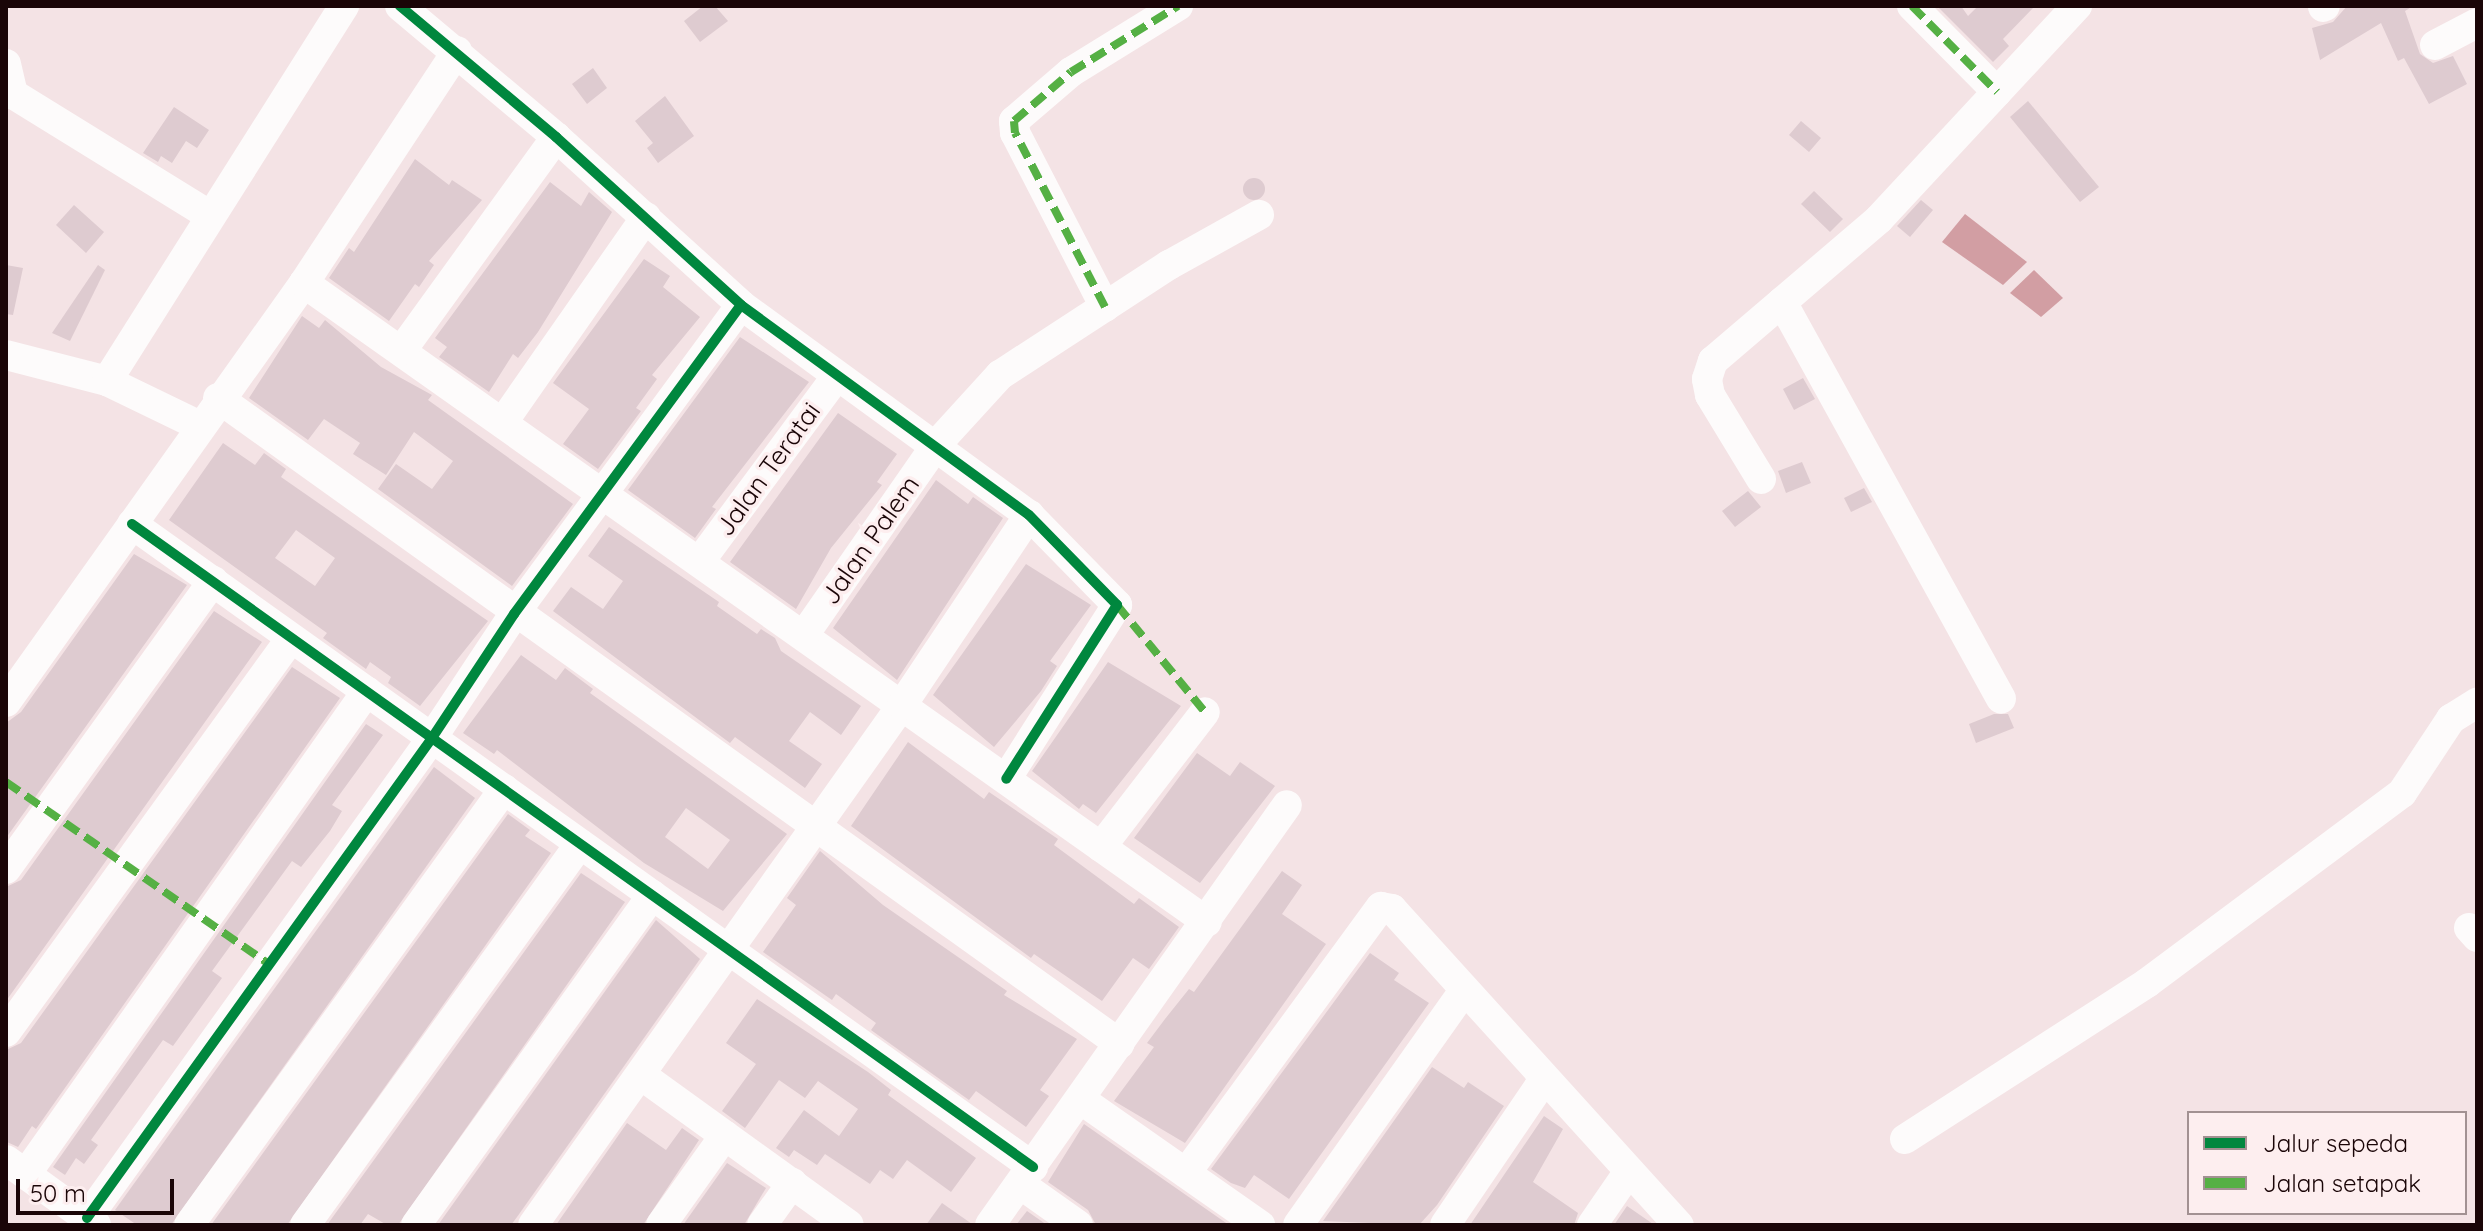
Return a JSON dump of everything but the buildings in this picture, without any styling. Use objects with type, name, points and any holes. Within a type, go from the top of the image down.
[{"type":"street","points":[[107,381],[209,215],[344,6]]},
{"type":"street","points":[[400,6],[556,137],[741,305],[1029,515],[1117,605],[1006,779]]},
{"type":"street","points":[[1105,307],[1015,133],[1014,121],[1071,72],[1178,6]]},
{"type":"street","points":[[1912,6],[1997,92]]},
{"type":"street","points":[[1761,479],[1710,395],[1707,379],[1713,361],[1879,219],[2077,6]]},
{"type":"street","points":[[2435,45],[2477,23]]},
{"type":"street","points":[[6,702],[198,425],[304,283],[457,51]]},
{"type":"street","points":[[6,64],[9,103],[209,215]]},
{"type":"street","points":[[402,350],[556,137]]},
{"type":"street","name":"Jalan Palem","points":[[804,635],[936,445],[1000,375],[1105,307],[1259,215]]},
{"type":"street","points":[[503,422],[646,217]]},
{"type":"street","points":[[304,283],[1207,922]]},
{"type":"street","points":[[1782,302],[2001,698]]},
{"type":"street","points":[[367,691],[16,1167],[92,1222],[432,738],[514,614],[741,305]]},
{"type":"street","points":[[6,355],[107,381],[198,425]]},
{"type":"street","name":"Jalan Teratai","points":[[700,561],[837,376]]},
{"type":"street","points":[[218,398],[514,614],[1120,1044]]},
{"type":"street","points":[[533,1225],[902,705],[1029,515]]},
{"type":"street","points":[[132,524],[730,950],[1026,1175],[1078,1225]]},
{"type":"street","points":[[6,869],[213,581]]},
{"type":"street","points":[[6,1032],[291,638]]},
{"type":"street","points":[[1905,1139],[2147,983],[2402,793],[2451,719],[2477,703]]},
{"type":"street","points":[[1101,847],[1205,712]]},
{"type":"street","points":[[189,1225],[504,789]]},
{"type":"street","points":[[990,1225],[1287,805]]},
{"type":"street","points":[[305,1225],[580,844]]},
{"type":"street","points":[[416,1225],[652,895]]},
{"type":"street","points":[[1186,1173],[1381,907],[1392,909],[1627,1174],[1679,1225]]},
{"type":"street","points":[[1298,1225],[1463,992]]},
{"type":"street","points":[[641,1075],[849,1225]]},
{"type":"street","points":[[1445,1225],[1543,1081]]},
{"type":"street","points":[[1080,1099],[1260,1225]]},
{"type":"street","points":[[661,1225],[725,1135]]},
{"type":"street","points":[[1592,1225],[1627,1174]]},
{"type":"street","points":[[762,1225],[792,1183]]},
{"type":"shaded area","points":[[1965,214],[2027,262],[2003,285],[1942,242]]},
{"type":"shaded area","points":[[2034,270],[2063,298],[2041,317],[2010,293]]},
{"type":"marked path","points":[[1105,307],[1015,133],[1014,121],[1071,72],[1178,6]]},
{"type":"marked path","points":[[1912,6],[1997,92]]},
{"type":"marked path","points":[[1117,605],[1205,712]]},
{"type":"marked path","points":[[6,782],[270,965]]},
{"type":"cycle path","points":[[400,6],[556,137],[741,305],[1029,515],[1117,605],[1006,779]]},
{"type":"cycle path","points":[[87,1218],[432,738],[514,614],[741,305]]},
{"type":"cycle path","points":[[132,524],[1033,1167]]}]
